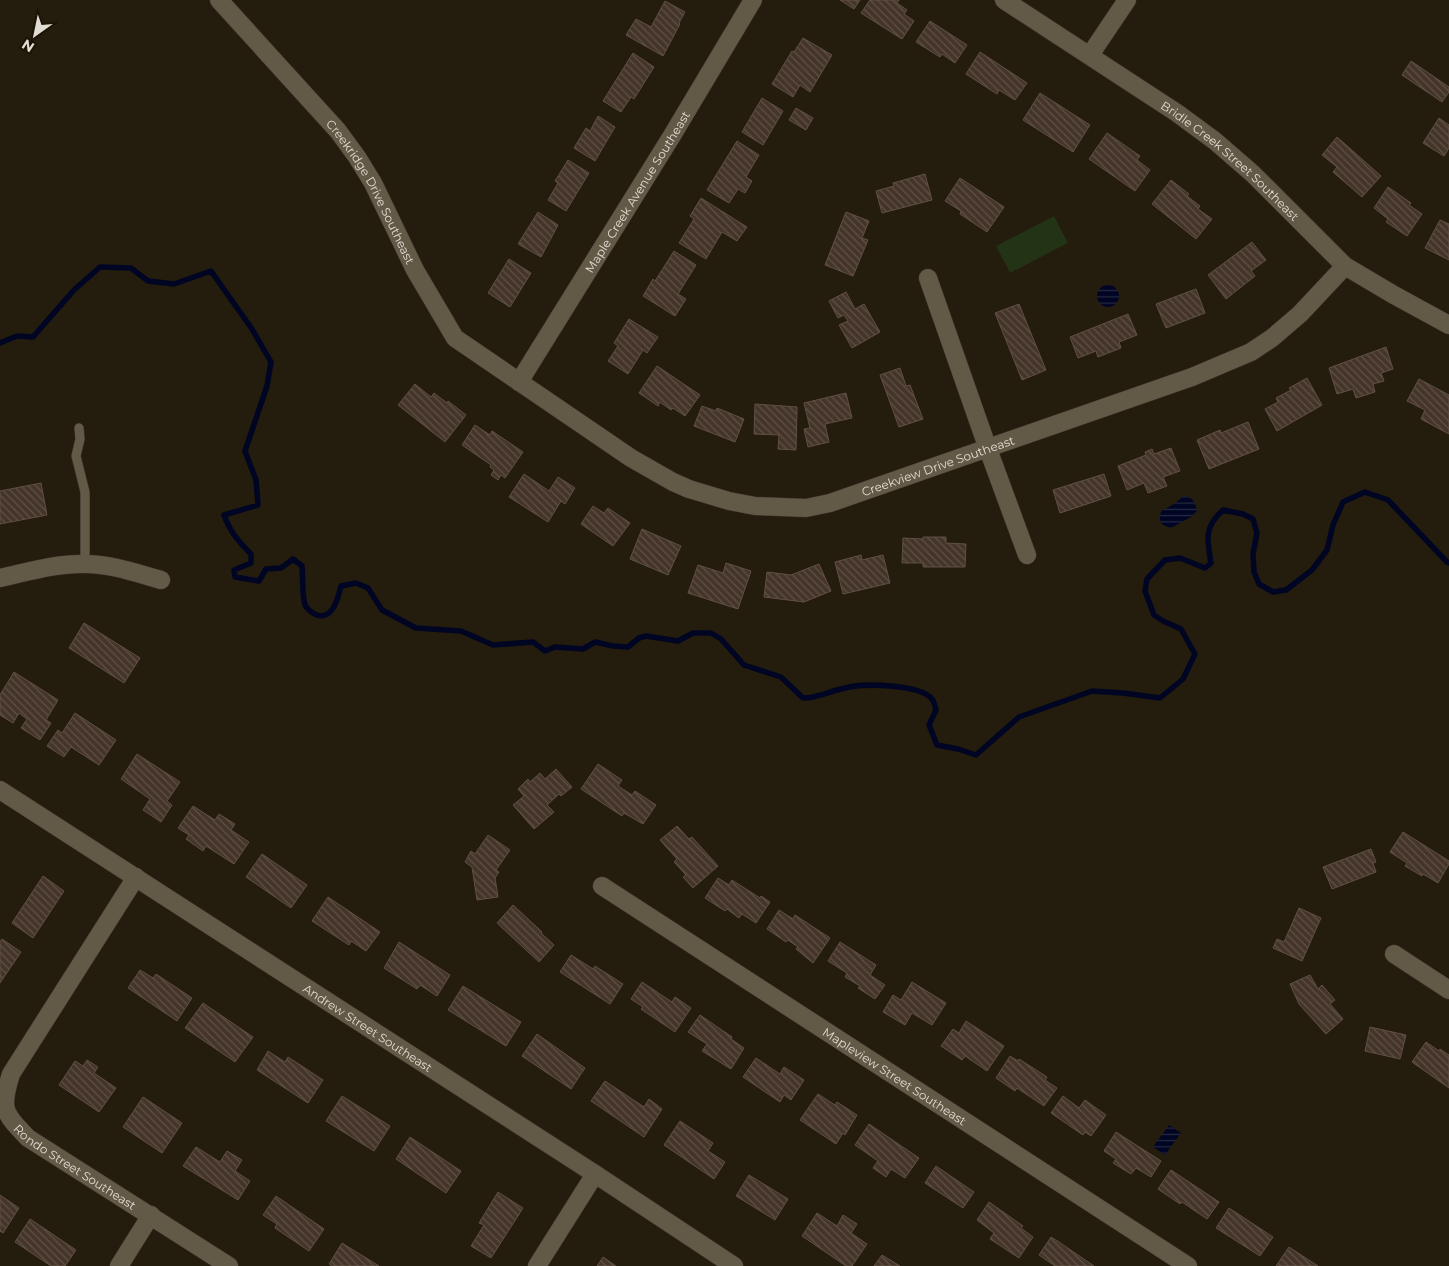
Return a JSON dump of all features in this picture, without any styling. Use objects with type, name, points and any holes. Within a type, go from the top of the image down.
[{"type":"street","name":"Creekridge Drive Southeast","points":[[219,0],[338,131],[357,157],[373,183],[415,270],[455,338],[519,382]]},
{"type":"street","name":"Maple Creek Avenue Southeast","points":[[519,382],[673,134],[752,0]]},
{"type":"street","name":"Bridle Creek Street Southeast","points":[[1004,0],[1177,113],[1215,141],[1253,174],[1345,266],[1394,296],[1449,325]]},
{"type":"street","points":[[1090,55],[1127,0]]},
{"type":"street","name":"Creekview Drive Southeast","points":[[519,382],[631,458],[672,482],[729,501],[755,506],[806,508],[830,503],[988,449],[1192,377],[1251,352],[1272,338],[1300,314],[1345,266]]},
{"type":"street","points":[[928,278],[1027,555]]},
{"type":"street","points":[[0,578],[57,566],[85,564],[110,566],[161,580]]},
{"type":"street","name":"Andrew Street Southeast","points":[[0,790],[595,1174],[734,1266]]},
{"type":"street","name":"Rondo Street Southeast","points":[[136,877],[10,1074],[3,1096],[8,1117],[28,1138],[229,1266]]},
{"type":"street","name":"Mapleview Street Southeast","points":[[602,886],[1188,1266]]},
{"type":"street","points":[[1394,954],[1449,990]]},
{"type":"street","points":[[537,1266],[595,1174]]},
{"type":"street","points":[[119,1266],[151,1216]]},
{"type":"lane","points":[[79,428],[80,439],[76,456],[85,492],[85,564]]},
{"type":"green space","points":[[1054,216],[1068,243],[1010,273],[996,246]]},
{"type":"water","points":[[1108,285],[1116,288],[1119,296],[1116,304],[1108,307],[1100,304],[1097,296],[1100,288]]},
{"type":"water","points":[[1183,496],[1193,500],[1197,511],[1191,517],[1171,528],[1163,525],[1160,521],[1161,512]]},
{"type":"water","points":[[1169,1125],[1181,1133],[1165,1155],[1153,1147]]},
{"type":"building","points":[[840,0],[860,0],[854,9]]},
{"type":"building","points":[[870,0],[899,0],[897,3],[907,10],[904,14],[914,21],[902,39],[861,13]]},
{"type":"building","points":[[665,1],[685,12],[663,56],[626,35],[636,19],[651,27]]},
{"type":"building","points":[[930,21],[967,45],[955,63],[942,54],[940,57],[916,42]]},
{"type":"building","points":[[803,38],[832,55],[810,92],[800,85],[793,97],[772,84],[792,51],[794,52]]},
{"type":"building","points":[[980,52],[1027,83],[1015,100],[999,90],[997,94],[966,74]]},
{"type":"building","points":[[633,53],[654,67],[634,99],[631,97],[621,112],[603,101]]},
{"type":"building","points":[[1411,61],[1449,87],[1449,92],[1442,102],[1402,75]]},
{"type":"building","points":[[1040,93],[1090,125],[1073,152],[1023,120]]},
{"type":"building","points":[[762,98],[783,111],[763,145],[742,132]]},
{"type":"building","points":[[796,108],[813,118],[806,130],[789,120]]},
{"type":"building","points":[[598,116],[615,127],[595,161],[574,148],[586,128],[590,131]]},
{"type":"building","points":[[1439,118],[1449,125],[1449,148],[1444,156],[1423,143]]},
{"type":"building","points":[[1107,133],[1140,156],[1137,160],[1150,170],[1135,191],[1089,159]]},
{"type":"building","points":[[1337,137],[1381,176],[1362,197],[1333,172],[1337,167],[1322,155]]},
{"type":"building","points":[[737,141],[759,155],[746,177],[752,181],[745,193],[738,189],[729,203],[707,190]]},
{"type":"building","points":[[568,160],[589,173],[566,211],[548,200],[558,183],[555,181]]},
{"type":"building","points":[[925,174],[932,200],[882,213],[876,191],[894,186],[893,183]]},
{"type":"building","points":[[960,178],[1004,207],[987,232],[960,214],[961,211],[945,201]]},
{"type":"building","points":[[1171,180],[1189,194],[1187,196],[1200,206],[1198,209],[1212,219],[1196,239],[1152,204]]},
{"type":"building","points":[[1388,187],[1411,203],[1409,205],[1422,214],[1407,236],[1386,222],[1388,219],[1374,208]]},
{"type":"building","points":[[701,198],[747,227],[737,241],[722,232],[706,259],[679,243],[694,219],[690,216]]},
{"type":"building","points":[[538,212],[558,225],[541,257],[518,244]]},
{"type":"building","points":[[846,212],[869,221],[862,238],[868,240],[853,276],[825,265]]},
{"type":"building","points":[[1440,220],[1449,224],[1449,260],[1425,248]]},
{"type":"building","points":[[1252,242],[1266,260],[1251,271],[1255,276],[1226,299],[1208,275]]},
{"type":"building","points":[[674,251],[696,265],[678,294],[686,299],[675,316],[643,296]]},
{"type":"building","points":[[509,259],[531,273],[510,307],[488,293]]},
{"type":"building","points":[[1196,289],[1205,313],[1166,328],[1156,304]]},
{"type":"building","points":[[846,292],[855,309],[864,304],[880,332],[852,348],[839,325],[848,321],[844,315],[838,318],[829,301]]},
{"type":"building","points":[[1019,304],[1046,370],[1022,380],[995,313]]},
{"type":"building","points":[[1128,314],[1137,335],[1119,342],[1121,348],[1098,357],[1096,351],[1078,358],[1070,337]]},
{"type":"building","points":[[629,319],[658,337],[647,353],[643,350],[628,374],[608,361],[618,346],[614,343]]},
{"type":"building","points":[[1386,347],[1393,369],[1381,373],[1384,381],[1373,384],[1375,392],[1356,398],[1353,389],[1337,394],[1329,368]]},
{"type":"building","points":[[657,366],[700,395],[685,416],[673,408],[671,410],[660,402],[658,406],[639,393]]},
{"type":"building","points":[[900,368],[906,386],[910,385],[923,419],[899,427],[880,375]]},
{"type":"building","points":[[1307,378],[1322,405],[1277,431],[1265,409],[1278,402],[1276,398],[1291,390],[1289,388]]},
{"type":"building","points":[[1419,379],[1449,395],[1449,434],[1421,419],[1425,410],[1407,401]]},
{"type":"building","points":[[415,384],[431,397],[434,393],[466,415],[445,442],[398,405]]},
{"type":"building","points":[[846,393],[852,418],[825,424],[829,442],[808,447],[804,429],[810,428],[804,403]]},
{"type":"building","points":[[755,404],[797,407],[796,450],[778,449],[779,435],[754,434]]},
{"type":"building","points":[[702,406],[716,411],[717,408],[744,419],[735,442],[694,426]]},
{"type":"building","points":[[1248,422],[1259,449],[1209,469],[1197,440],[1220,430],[1221,433]]},
{"type":"building","points":[[475,425],[490,435],[492,431],[523,452],[505,478],[501,475],[498,480],[491,475],[494,470],[490,467],[491,465],[462,445]]},
{"type":"building","points":[[1171,448],[1180,471],[1163,477],[1167,486],[1148,493],[1144,483],[1127,490],[1118,466],[1146,455],[1145,452],[1152,449],[1154,454]]},
{"type":"building","points":[[524,474],[549,491],[558,477],[575,488],[565,504],[561,501],[548,522],[509,497]]},
{"type":"building","points":[[1104,474],[1111,496],[1060,513],[1053,490]]},
{"type":"building","points":[[41,483],[47,515],[0,524],[0,491]]},
{"type":"building","points":[[593,506],[604,513],[608,508],[630,523],[613,546],[581,524]]},
{"type":"building","points":[[642,529],[681,546],[668,575],[630,559]]},
{"type":"building","points":[[923,537],[946,537],[946,543],[966,544],[965,567],[923,567],[923,563],[902,563],[903,538],[923,539]]},
{"type":"building","points":[[861,555],[862,560],[883,555],[890,583],[843,594],[835,562]]},
{"type":"building","points":[[726,563],[751,571],[738,609],[688,593],[698,565],[723,573]]},
{"type":"building","points":[[819,564],[831,591],[804,602],[764,597],[767,572],[791,575]]},
{"type":"building","points":[[84,623],[140,658],[124,683],[69,648]]},
{"type":"building","points":[[14,672],[58,700],[46,720],[51,723],[40,740],[21,728],[27,719],[19,713],[13,723],[0,715],[0,695]]},
{"type":"building","points":[[75,713],[116,740],[99,765],[71,747],[64,757],[47,746],[58,730],[62,733]]},
{"type":"building","points":[[137,754],[180,782],[167,801],[172,805],[161,822],[143,810],[150,799],[121,779]]},
{"type":"building","points":[[598,764],[622,780],[618,786],[632,795],[635,791],[656,805],[643,824],[624,813],[622,816],[581,789]]},
{"type":"building","points":[[556,769],[572,787],[561,796],[559,794],[547,805],[554,812],[534,829],[513,805],[524,796],[518,789],[528,779],[530,782],[540,773],[545,779]]},
{"type":"building","points":[[193,806],[215,820],[219,814],[235,824],[231,830],[249,842],[234,864],[206,846],[203,851],[186,839],[189,835],[178,828]]},
{"type":"building","points":[[677,826],[689,839],[692,837],[718,866],[693,888],[683,877],[686,875],[674,862],[677,859],[660,840]]},
{"type":"building","points":[[1403,832],[1449,861],[1438,883],[1405,866],[1407,863],[1390,852]]},
{"type":"building","points":[[488,835],[510,850],[496,870],[499,872],[495,878],[498,897],[477,900],[472,867],[465,862],[471,851],[475,854]]},
{"type":"building","points":[[1371,849],[1376,862],[1373,863],[1376,872],[1332,889],[1323,867]]},
{"type":"building","points":[[262,854],[307,885],[291,908],[246,877]]},
{"type":"building","points":[[43,876],[64,891],[33,938],[12,923]]},
{"type":"building","points":[[718,878],[729,885],[732,880],[760,898],[761,896],[770,902],[756,923],[742,914],[739,918],[727,909],[725,911],[705,898]]},
{"type":"building","points":[[328,897],[380,932],[366,951],[351,941],[349,945],[312,921]]},
{"type":"building","points":[[513,905],[554,945],[539,962],[497,923]]},
{"type":"building","points":[[1299,908],[1321,918],[1302,961],[1273,948],[1277,939],[1284,942]]},
{"type":"building","points":[[779,910],[793,919],[795,915],[830,938],[813,963],[796,949],[798,947],[788,940],[786,942],[767,929]]},
{"type":"building","points":[[2,939],[21,952],[0,983],[0,942]]},
{"type":"building","points":[[399,942],[450,975],[437,996],[420,985],[417,989],[384,968]]},
{"type":"building","points":[[840,942],[876,965],[870,975],[885,985],[875,999],[858,988],[860,986],[845,977],[847,973],[828,961]]},
{"type":"building","points":[[571,955],[593,969],[595,966],[623,984],[610,1004],[560,972]]},
{"type":"building","points":[[140,970],[153,978],[156,974],[192,998],[177,1021],[128,988]]},
{"type":"building","points":[[1310,975],[1318,989],[1322,985],[1335,1000],[1330,1004],[1343,1019],[1326,1034],[1299,1004],[1290,984]]},
{"type":"building","points":[[642,982],[672,1002],[675,997],[691,1008],[675,1032],[641,1009],[643,1007],[631,999]]},
{"type":"building","points":[[912,982],[946,1003],[932,1025],[912,1013],[905,1025],[883,1012],[893,995],[901,1000]]},
{"type":"building","points":[[463,986],[521,1022],[506,1046],[448,1010]]},
{"type":"building","points":[[203,1003],[253,1037],[235,1062],[185,1028]]},
{"type":"building","points":[[700,1015],[732,1037],[731,1039],[744,1048],[731,1069],[702,1051],[707,1044],[688,1032]]},
{"type":"building","points":[[966,1021],[1004,1046],[987,1071],[965,1056],[962,1060],[941,1046],[953,1029],[959,1033]]},
{"type":"building","points":[[1370,1027],[1406,1035],[1400,1059],[1365,1051]]},
{"type":"building","points":[[537,1034],[585,1068],[571,1089],[522,1056]]},
{"type":"building","points":[[1426,1042],[1449,1055],[1449,1088],[1412,1062]]},
{"type":"building","points":[[268,1051],[285,1062],[288,1057],[323,1080],[308,1103],[257,1070]]},
{"type":"building","points":[[1010,1056],[1018,1061],[1019,1059],[1047,1077],[1045,1080],[1057,1088],[1044,1106],[1017,1088],[1015,1091],[996,1078]]},
{"type":"building","points":[[756,1058],[780,1074],[784,1067],[804,1080],[791,1100],[784,1095],[780,1102],[743,1077]]},
{"type":"building","points":[[87,1060],[98,1067],[94,1073],[116,1088],[99,1112],[59,1085],[75,1061],[83,1066]]},
{"type":"building","points":[[605,1081],[644,1107],[649,1099],[662,1109],[644,1137],[591,1101]]},
{"type":"building","points":[[818,1094],[835,1105],[837,1102],[857,1115],[845,1135],[843,1133],[836,1144],[800,1120]]},
{"type":"building","points":[[342,1096],[390,1126],[374,1151],[326,1121]]},
{"type":"building","points":[[1063,1096],[1079,1108],[1085,1100],[1106,1115],[1091,1136],[1085,1132],[1083,1135],[1051,1113]]},
{"type":"building","points":[[143,1097],[182,1123],[162,1153],[123,1127]]},
{"type":"building","points":[[680,1121],[713,1143],[708,1151],[725,1162],[714,1179],[664,1145]]},
{"type":"building","points":[[869,1124],[919,1158],[905,1178],[891,1169],[886,1177],[873,1168],[878,1161],[855,1145]]},
{"type":"building","points":[[1116,1132],[1161,1161],[1151,1177],[1136,1168],[1131,1174],[1113,1163],[1116,1159],[1104,1151]]},
{"type":"building","points":[[410,1137],[461,1171],[446,1193],[396,1159]]},
{"type":"building","points":[[196,1147],[220,1162],[227,1151],[242,1160],[235,1171],[250,1181],[238,1200],[183,1166]]},
{"type":"building","points":[[936,1166],[974,1192],[963,1208],[925,1183]]},
{"type":"building","points":[[1171,1170],[1219,1202],[1207,1219],[1158,1189]]},
{"type":"building","points":[[749,1175],[788,1199],[775,1220],[736,1196]]},
{"type":"building","points":[[498,1192],[523,1208],[491,1258],[471,1246],[484,1225],[479,1223]]},
{"type":"building","points":[[0,1195],[19,1208],[3,1233],[0,1231]]},
{"type":"building","points":[[276,1196],[324,1229],[309,1251],[275,1228],[277,1224],[263,1215]]},
{"type":"building","points":[[989,1202],[1023,1226],[1021,1228],[1033,1237],[1019,1258],[990,1239],[994,1233],[977,1220]]},
{"type":"building","points":[[1229,1208],[1273,1237],[1260,1256],[1216,1228]]},
{"type":"building","points":[[817,1213],[837,1226],[843,1215],[857,1224],[851,1233],[867,1244],[852,1266],[846,1266],[802,1236]]},
{"type":"building","points":[[30,1219],[76,1250],[65,1266],[51,1266],[15,1242]]},
{"type":"building","points":[[1051,1237],[1094,1266],[1055,1266],[1039,1255]]},
{"type":"building","points":[[342,1243],[379,1266],[332,1266],[329,1264]]},
{"type":"building","points":[[1289,1247],[1318,1266],[1276,1266]]},
{"type":"building","points":[[882,1255],[900,1266],[874,1266]]},
{"type":"building","points":[[603,1257],[616,1266],[597,1266]]},
{"type":"waterway","points":[[0,343],[17,336],[33,337],[74,290],[100,267],[131,268],[148,281],[174,284],[211,271],[252,329],[271,362],[267,386],[245,451],[256,480],[258,505],[224,515],[235,536],[251,554],[251,563],[234,570],[235,577],[259,581],[266,569],[281,568],[293,559],[302,566],[305,605],[315,614],[323,616],[331,611],[341,586],[356,583],[368,588],[382,610],[416,628],[461,631],[493,645],[533,642],[545,651],[555,647],[583,649],[595,642],[628,647],[639,638],[646,636],[678,641],[693,633],[711,633],[721,639],[744,665],[781,677],[803,698],[814,697],[853,686],[877,685],[916,690],[926,694],[933,700],[936,710],[929,725],[937,745],[976,755],[1019,717],[1092,691],[1160,698],[1183,679],[1195,654],[1181,629],[1154,615],[1145,591],[1147,579],[1165,560],[1180,558],[1205,568],[1211,563],[1208,534],[1213,522],[1223,510],[1243,514],[1253,519],[1257,533],[1253,554],[1254,572],[1259,584],[1273,592],[1286,590],[1312,570],[1327,550],[1333,525],[1343,502],[1365,492],[1388,500],[1449,563]]}]
